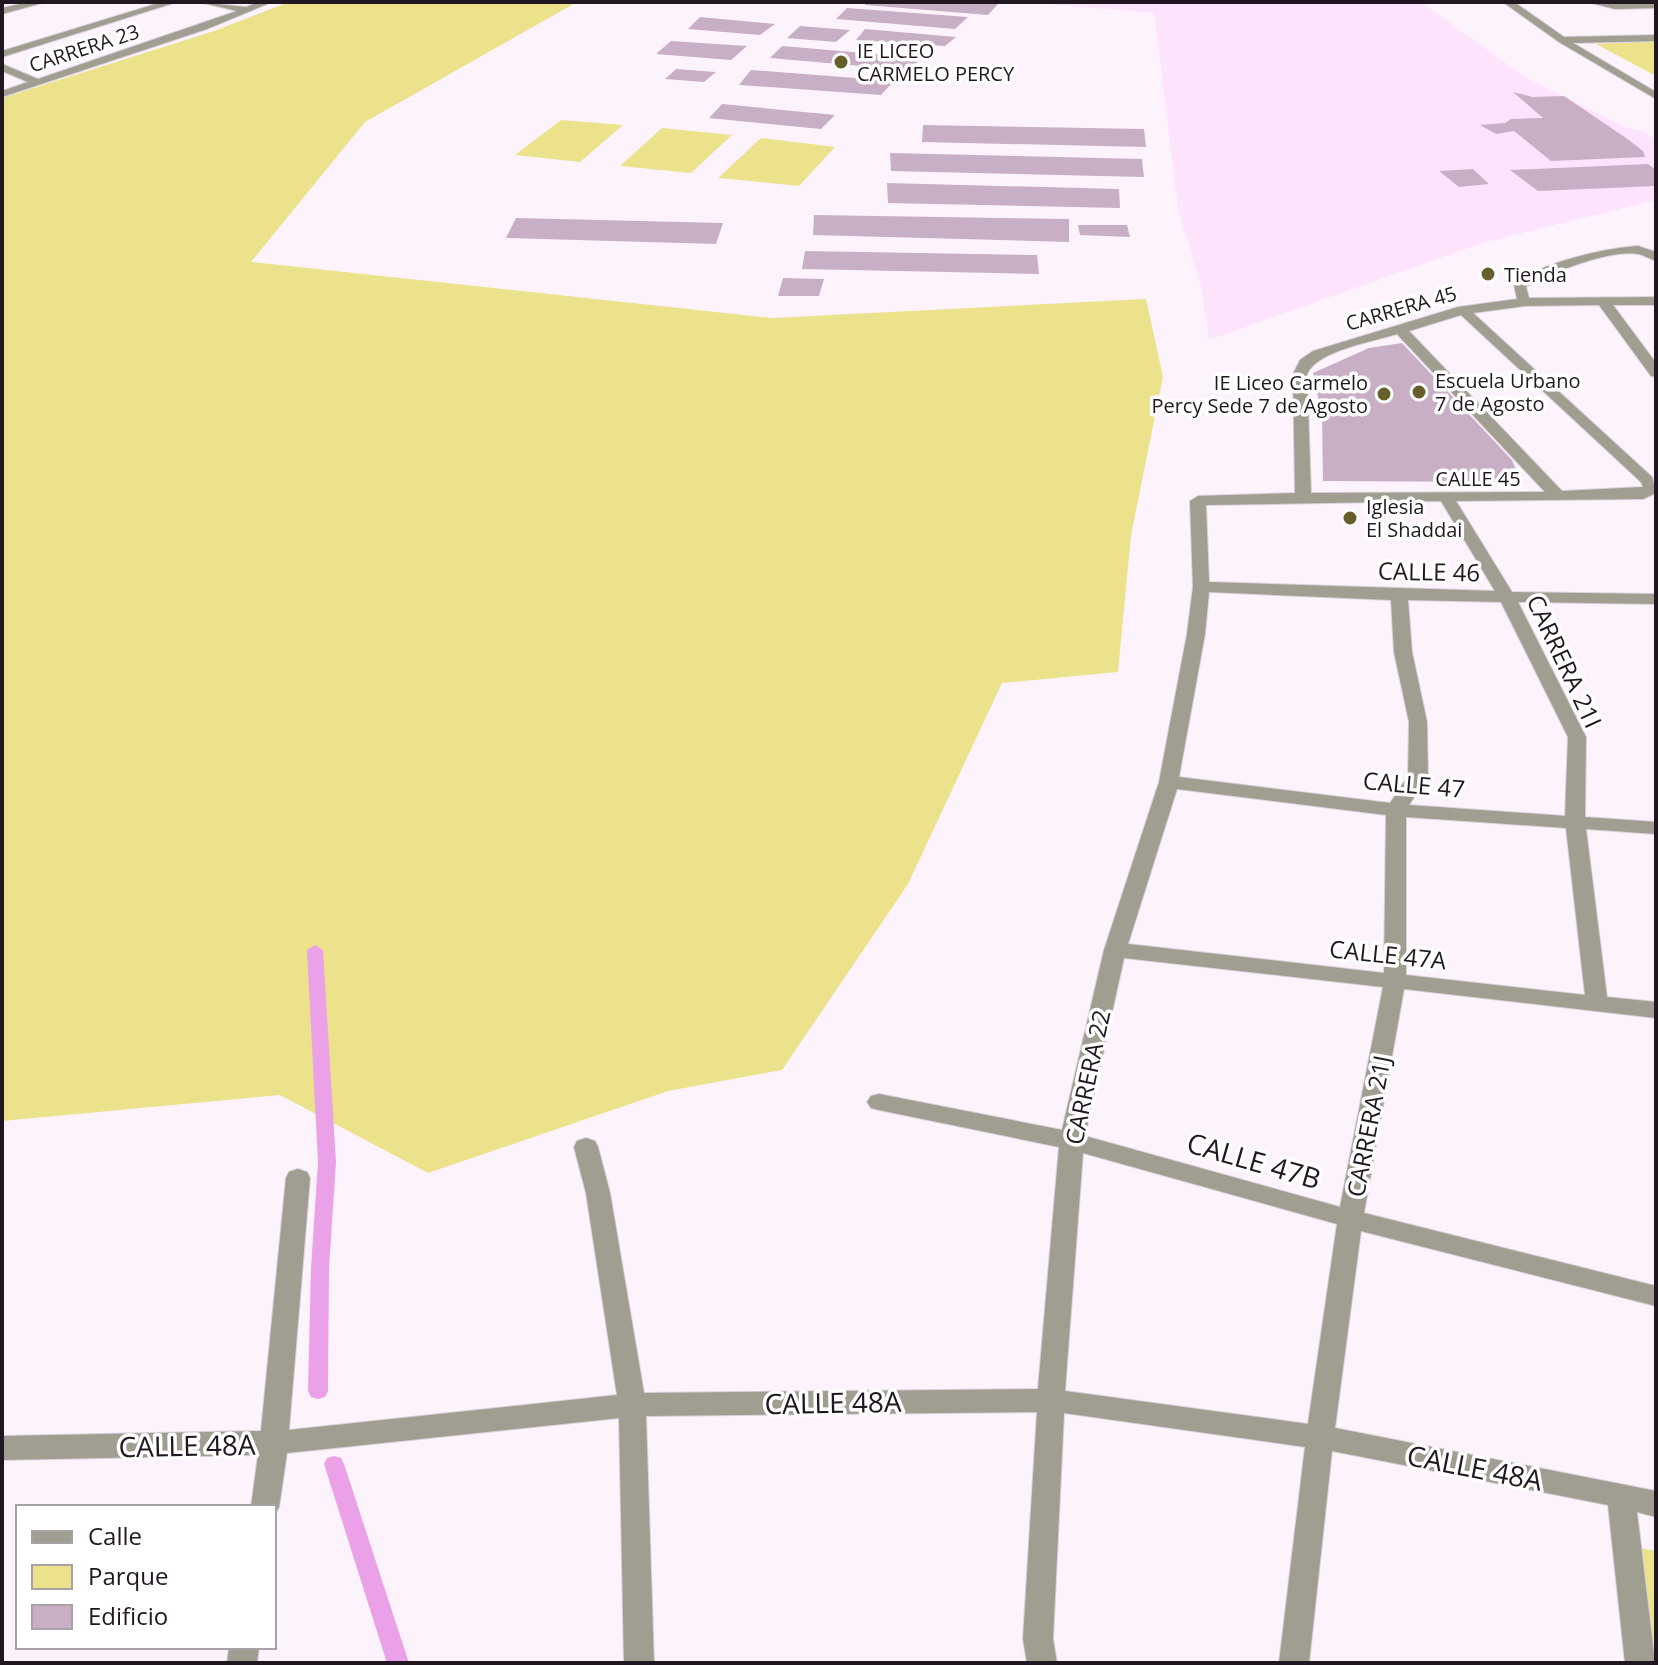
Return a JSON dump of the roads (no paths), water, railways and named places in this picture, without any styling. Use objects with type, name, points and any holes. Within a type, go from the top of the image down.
[{"type":"street","points":[[2,11],[41,2]]},
{"type":"street","points":[[2,54],[172,2]]},
{"type":"street","points":[[204,2],[247,10]]},
{"type":"street","name":"CARRERA 23","points":[[2,94],[267,2]]},
{"type":"street","points":[[1508,2],[1562,40],[1656,96]]},
{"type":"street","points":[[1593,2],[1615,6],[1656,5]]},
{"type":"street","points":[[1562,40],[1656,38]]},
{"type":"street","points":[[2,67],[37,82]]},
{"type":"street","points":[[1525,302],[1520,285],[1527,280],[1620,251],[1638,250],[1656,257]]},
{"type":"street","points":[[1602,300],[1656,373]]},
{"type":"street","name":"CARRERA 45","points":[[1303,496],[1300,374],[1305,363],[1318,354],[1463,310],[1525,302],[1656,301]]},
{"type":"street","name":"CALLE 45","points":[[1198,501],[1303,496],[1447,499],[1559,497],[1643,494],[1652,489],[1647,480],[1463,310]]},
{"type":"street","points":[[1399,328],[1559,497]]},
{"type":"street","name":"CARRERA 21I","points":[[1447,499],[1507,597],[1577,737],[1575,821],[1597,1003]]},
{"type":"street","name":"CARRERA 22","points":[[1042,1663],[1038,1639],[1051,1400],[1072,1141],[1115,950],[1169,782],[1196,634],[1201,587],[1198,501]]},
{"type":"street","name":"CALLE 46","points":[[1201,587],[1399,595],[1656,599]]},
{"type":"street","points":[[1396,810],[1418,776],[1418,722],[1403,652],[1399,595]]},
{"type":"street","name":"CALLE 47","points":[[1169,782],[1396,810],[1656,828]]},
{"type":"street","name":"CARRERA 21J","points":[[1294,1663],[1320,1437],[1350,1219],[1395,981],[1396,810]]},
{"type":"street","name":"CALLE 47A","points":[[1115,950],[1656,1010]]},
{"type":"street","name":"CALLE 47B","points":[[879,1102],[1072,1141],[1350,1219],[1656,1296]]},
{"type":"street","points":[[586,1147],[598,1193],[632,1405],[639,1663]]},
{"type":"street","points":[[265,1505],[274,1443],[298,1178]]},
{"type":"street","name":"CALLE 48A","points":[[2,1448],[274,1443],[632,1405],[1051,1400],[1320,1437],[1656,1504]]},
{"type":"street","points":[[1621,1495],[1640,1663]]},
{"type":"waterway","points":[[315,950],[327,1162],[320,1268],[318,1391]]},
{"type":"waterway","points":[[334,1464],[398,1663]]},
{"type":"place","name":"IE LICEO CARMELO PERCY","points":[[841,62]]},
{"type":"place","name":"Tienda","points":[[1488,274]]},
{"type":"place","name":"Escuela Urbano 7 de Agosto","points":[[1419,392]]},
{"type":"place","name":"IE Liceo Carmelo Percy Sede 7 de Agosto","points":[[1384,394]]},
{"type":"place","name":"Iglesia El Shaddai","points":[[1350,518]]}]
